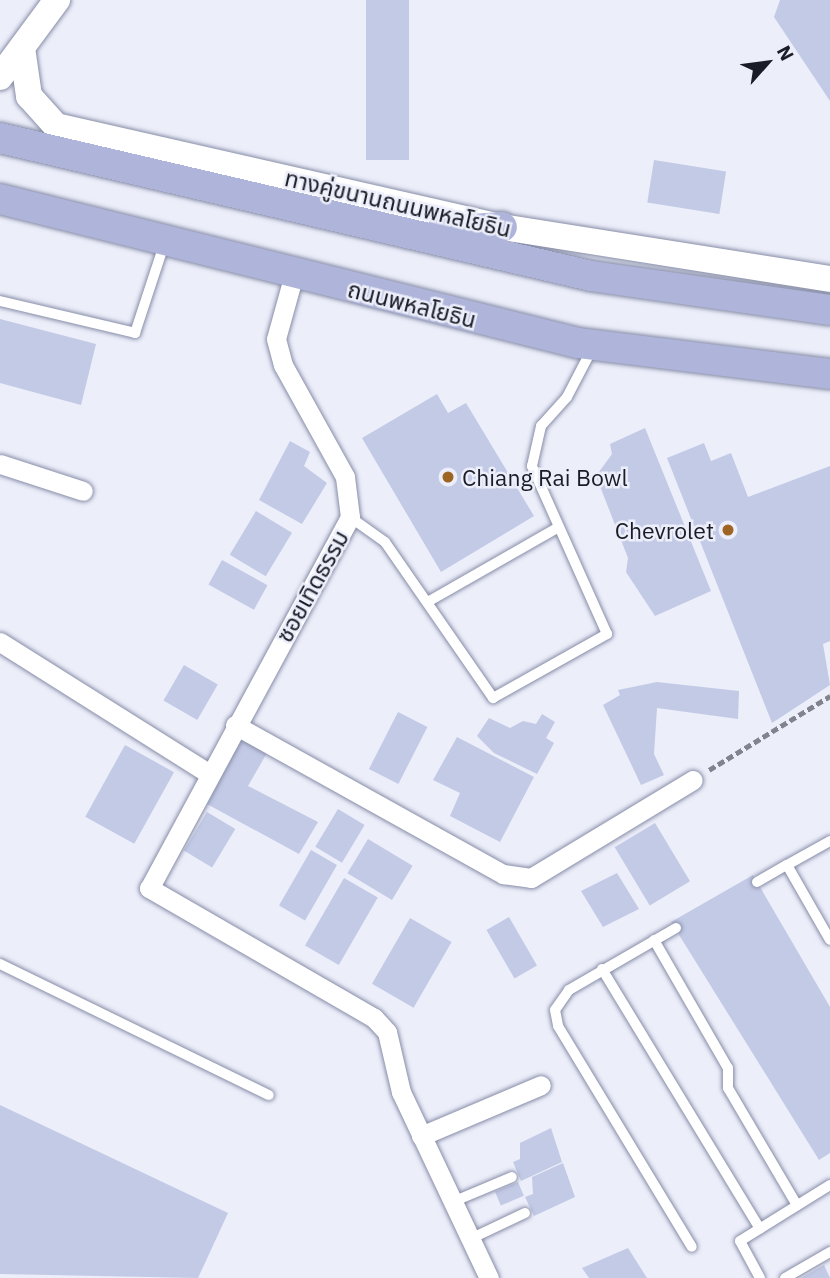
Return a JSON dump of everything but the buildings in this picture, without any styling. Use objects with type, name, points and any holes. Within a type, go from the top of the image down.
[{"type":"main road","points":[[0,77],[57,0]]},
{"type":"main road","name":"ทางคู่ขนานถนนพหลโยธิน","points":[[22,48],[29,96],[56,126],[502,228],[830,279]]},
{"type":"main road","points":[[0,138],[591,276],[830,310]]},
{"type":"main road","name":"ถนนพหลโยธิน","points":[[0,199],[293,274],[594,345],[830,374]]},
{"type":"main road","points":[[0,222],[124,231]]},
{"type":"main road","points":[[409,233],[502,228]]},
{"type":"street","name":"ซอยเทิดธรรม","points":[[293,274],[276,339],[279,352],[345,477],[350,517],[234,725],[149,888],[374,1018],[387,1032],[399,1085],[421,1136]]},
{"type":"street","points":[[0,464],[83,491]]},
{"type":"street","points":[[0,642],[208,773]]},
{"type":"street","points":[[234,725],[503,874],[530,878],[693,780]]},
{"type":"street","points":[[489,1278],[450,1203],[421,1136],[541,1085]]},
{"type":"lane","points":[[0,301],[135,332],[166,241]]},
{"type":"lane","points":[[350,517],[385,542],[431,600],[493,698],[607,634],[556,528],[532,466],[541,426],[567,397],[594,345]]},
{"type":"lane","points":[[431,600],[556,528]]},
{"type":"lane","points":[[757,882],[830,841]]},
{"type":"lane","points":[[787,865],[830,940]]},
{"type":"lane","points":[[676,929],[602,969],[559,999],[558,1026],[692,1247]]},
{"type":"lane","points":[[654,940],[728,1068],[728,1088],[797,1205]]},
{"type":"lane","points":[[0,964],[269,1096]]},
{"type":"lane","points":[[602,969],[760,1229]]},
{"type":"lane","points":[[450,1203],[512,1177]]},
{"type":"lane","points":[[760,1278],[740,1241],[830,1185]]},
{"type":"lane","points":[[468,1240],[525,1213]]},
{"type":"lane","points":[[785,1278],[830,1252]]},
{"type":"path","points":[[693,780],[830,696]]},
{"type":"place","name":"Chiang Rai Bowl","points":[[448,477]]},
{"type":"place","name":"Chevrolet","points":[[728,530]]}]
